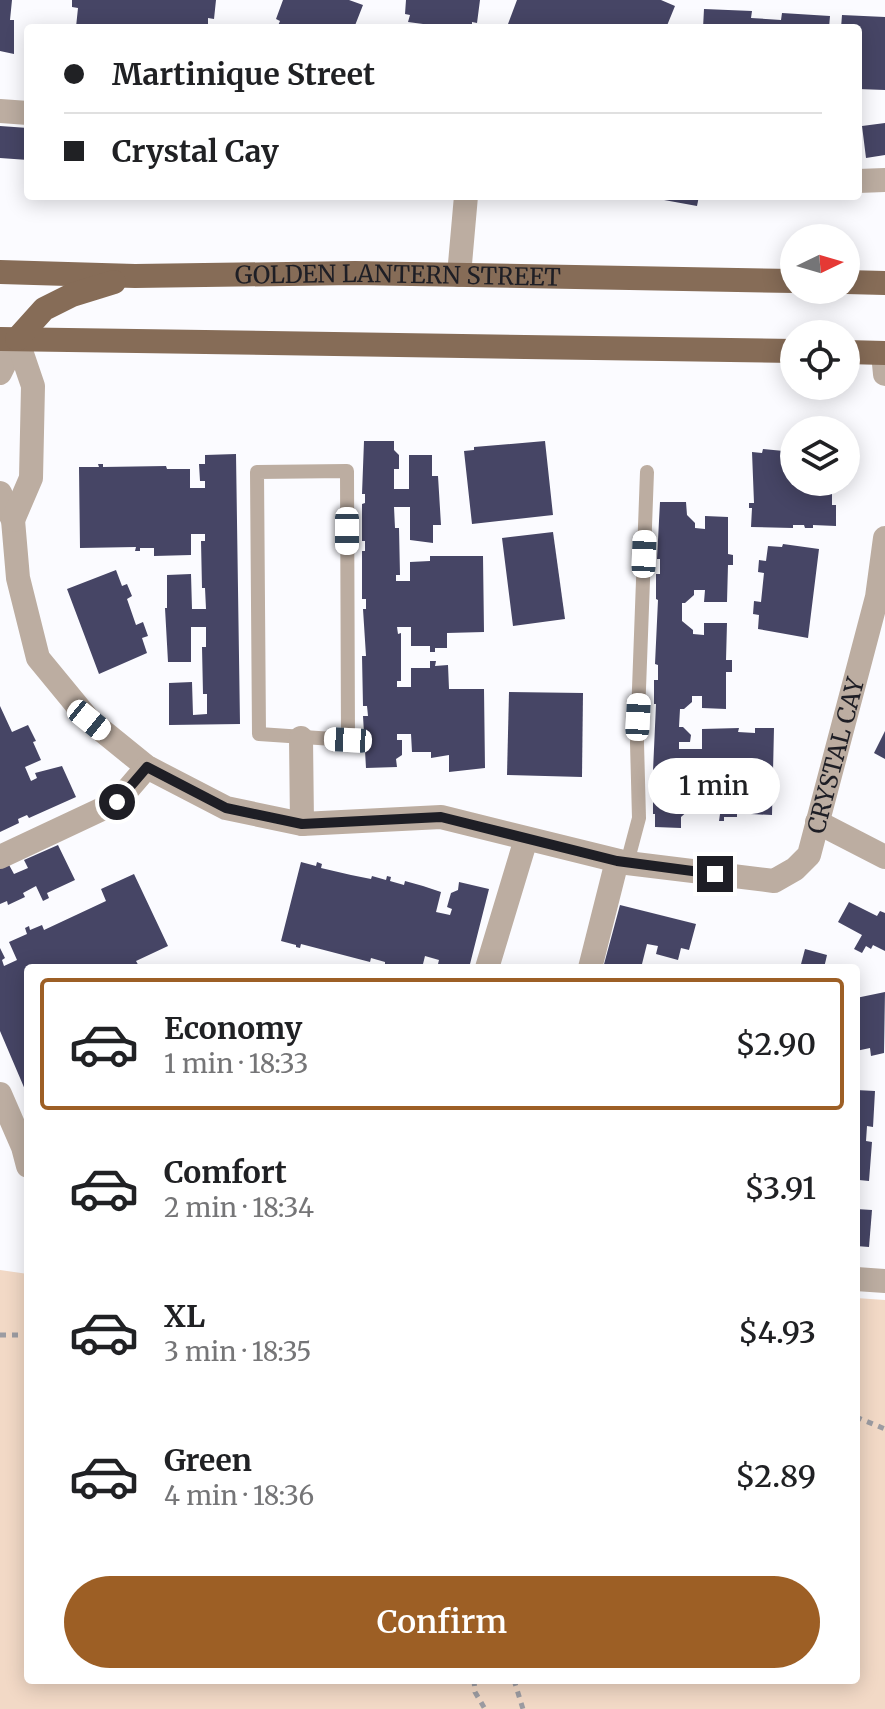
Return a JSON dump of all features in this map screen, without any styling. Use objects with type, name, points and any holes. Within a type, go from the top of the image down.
[{"type":"main road","name":"GOLDEN LANTERN STREET","points":[[0,272],[135,276],[355,273],[780,281]]},
{"type":"main road","points":[[6,335],[44,309],[72,295],[135,276]]},
{"type":"main road","points":[[860,282],[885,283]]},
{"type":"main road","points":[[6,335],[780,351]]},
{"type":"main road","points":[[860,355],[884,360]]},
{"type":"street","points":[[0,111],[24,113]]},
{"type":"street","points":[[862,181],[885,180]]},
{"type":"street","points":[[459,275],[466,200]]},
{"type":"street","points":[[0,373],[6,335]]},
{"type":"street","name":"CRYSTAL CAY","points":[[6,335],[33,386],[31,478],[13,520]]},
{"type":"street","name":"CRYSTAL CAY","points":[[0,493],[13,520],[18,578],[38,658],[89,720],[147,767],[226,808],[302,824],[441,817],[622,862],[774,881],[795,869],[809,855],[877,597],[885,538]]},
{"type":"street","points":[[301,738],[302,824]]},
{"type":"street","points":[[0,857],[117,802],[147,767]]},
{"type":"street","points":[[817,822],[885,857]]},
{"type":"street","points":[[488,964],[526,839]]},
{"type":"street","points":[[591,964],[622,862]]},
{"type":"street","points":[[0,1094],[24,1151]]},
{"type":"street","points":[[860,1279],[885,1281]]},
{"type":"lane","points":[[347,471],[348,740],[301,738],[259,734],[257,472],[347,471]]},
{"type":"lane","points":[[622,862],[639,818],[637,743],[647,472]]},
{"type":"path","points":[[0,1335],[24,1335]]},
{"type":"path","points":[[860,1419],[885,1429]]},
{"type":"path","points":[[474,1684],[475,1692],[485,1709]]},
{"type":"path","points":[[515,1684],[523,1709]]},
{"type":"shaded area","points":[[0,1270],[24,1273],[24,1684],[860,1684],[860,1298],[885,1300],[885,1709],[0,1709]]},
{"type":"building","points":[[0,0],[12,0],[10,20],[14,20],[14,54],[0,51]]},
{"type":"building","points":[[72,0],[216,0],[214,19],[208,18],[208,24],[76,24],[78,8],[72,7]]},
{"type":"building","points":[[283,0],[349,0],[363,5],[356,24],[279,24],[280,21],[276,19]]},
{"type":"building","points":[[406,0],[480,0],[477,23],[472,24],[408,22],[410,15],[405,14]]},
{"type":"building","points":[[517,0],[661,0],[675,6],[668,24],[508,24]]},
{"type":"building","points":[[704,9],[752,11],[751,18],[781,20],[782,13],[830,16],[829,24],[703,24]]},
{"type":"building","points":[[842,15],[885,17],[885,90],[862,89],[862,24],[841,24]]},
{"type":"building","points":[[885,123],[885,155],[866,158],[862,126]]},
{"type":"building","points":[[0,126],[24,128],[24,160],[0,158]]},
{"type":"building","points":[[664,200],[698,200],[697,206]]},
{"type":"building","points":[[364,441],[394,441],[394,450],[399,455],[399,469],[394,469],[394,489],[409,489],[409,455],[432,455],[432,476],[438,476],[441,525],[433,525],[433,543],[410,540],[410,507],[394,507],[395,528],[399,528],[400,575],[396,575],[396,581],[410,581],[410,562],[430,561],[430,556],[483,556],[484,632],[447,633],[447,648],[435,648],[435,652],[430,652],[430,646],[411,646],[411,627],[397,627],[398,634],[401,633],[401,681],[397,681],[397,687],[411,687],[411,668],[430,668],[430,661],[436,661],[435,666],[448,665],[449,689],[484,689],[485,768],[449,772],[449,755],[431,758],[431,752],[412,752],[411,734],[397,734],[397,740],[402,740],[402,755],[396,759],[397,767],[366,768],[363,716],[368,716],[367,706],[363,706],[362,656],[366,656],[363,609],[366,609],[366,599],[362,599]]},
{"type":"building","points":[[545,441],[553,515],[472,524],[464,451],[474,450],[474,447]]},
{"type":"building","points":[[763,449],[780,451],[780,496],[832,496],[832,505],[836,505],[836,526],[751,527],[752,508],[749,508],[749,503],[754,503],[752,452],[762,453]]},
{"type":"building","points":[[236,454],[240,724],[169,725],[169,683],[192,682],[193,715],[207,714],[207,694],[203,694],[202,647],[206,647],[206,627],[191,627],[191,662],[168,662],[165,608],[167,575],[191,574],[192,609],[206,609],[205,588],[202,588],[201,541],[205,541],[205,534],[191,534],[191,555],[154,556],[154,548],[135,551],[136,547],[80,548],[79,467],[99,467],[98,464],[103,464],[103,467],[166,466],[167,469],[190,469],[190,488],[205,488],[205,481],[200,481],[199,464],[205,464],[205,455]]},
{"type":"building","points":[[660,502],[686,502],[687,515],[695,523],[695,528],[705,529],[705,516],[728,517],[728,554],[733,555],[733,565],[728,565],[727,602],[704,602],[705,590],[694,590],[694,595],[682,603],[682,621],[693,630],[693,634],[704,635],[704,623],[727,623],[726,660],[732,660],[732,672],[726,672],[726,709],[702,708],[702,696],[692,696],[692,702],[680,709],[679,727],[691,735],[690,742],[679,742],[679,749],[702,749],[702,729],[739,728],[738,732],[755,733],[755,728],[774,728],[772,815],[750,814],[750,809],[737,809],[737,817],[724,817],[724,821],[719,821],[720,814],[700,814],[701,795],[678,794],[678,801],[690,801],[690,809],[681,817],[681,828],[655,827],[654,680],[658,680],[658,665],[655,664],[656,574],[660,574],[660,559],[657,559]]},
{"type":"building","points":[[553,532],[565,619],[513,626],[502,538]]},
{"type":"building","points":[[783,544],[819,549],[808,638],[758,629],[759,615],[753,614],[754,601],[761,602],[764,573],[758,572],[759,560],[766,561],[768,546],[782,547]]},
{"type":"building","points":[[116,570],[122,586],[127,584],[132,596],[127,599],[136,625],[143,622],[148,636],[142,638],[147,653],[99,674],[67,589]]},
{"type":"building","points":[[509,692],[583,693],[582,777],[507,775]]},
{"type":"building","points":[[0,706],[12,732],[28,725],[36,741],[33,742],[41,760],[25,767],[31,781],[37,778],[35,773],[62,766],[76,797],[29,818],[27,815],[18,819],[19,823],[0,832]]},
{"type":"building","points":[[885,731],[885,759],[874,753]]},
{"type":"building","points":[[58,845],[75,880],[47,893],[49,898],[43,901],[36,886],[23,893],[25,897],[8,905],[7,901],[0,904],[0,866],[8,863],[14,874],[28,868],[24,860]]},
{"type":"building","points":[[301,862],[316,866],[317,862],[322,864],[321,868],[371,879],[372,876],[386,880],[387,876],[391,877],[390,881],[404,885],[405,881],[441,892],[436,912],[450,915],[452,909],[447,907],[451,893],[458,890],[459,882],[489,889],[470,964],[438,964],[439,960],[425,956],[423,964],[385,964],[371,958],[370,962],[301,944],[300,948],[281,941]]},
{"type":"building","points":[[134,874],[168,946],[136,961],[138,964],[24,964],[24,1087],[0,1031],[0,948],[5,958],[2,960],[4,966],[17,960],[9,942],[27,934],[25,928],[29,926],[30,930],[42,925],[44,930],[106,901],[101,889]]},
{"type":"building","points":[[849,902],[877,916],[880,911],[885,913],[885,951],[873,945],[871,949],[866,946],[862,953],[854,949],[862,935],[838,922]]},
{"type":"building","points":[[620,905],[696,924],[689,950],[681,948],[678,960],[656,954],[658,946],[647,944],[642,964],[604,964]]},
{"type":"building","points":[[805,949],[827,955],[825,964],[801,964]]},
{"type":"building","points":[[885,992],[884,1053],[871,1056],[870,1048],[860,1050],[860,997]]},
{"type":"building","points":[[860,1090],[875,1091],[873,1127],[867,1126],[866,1141],[872,1142],[869,1181],[860,1180]]},
{"type":"building","points":[[860,1209],[872,1210],[869,1247],[860,1246]]},
{"type":"route","points":[[117,802],[147,767],[226,808],[302,824],[441,817],[617,861],[715,874]]}]
